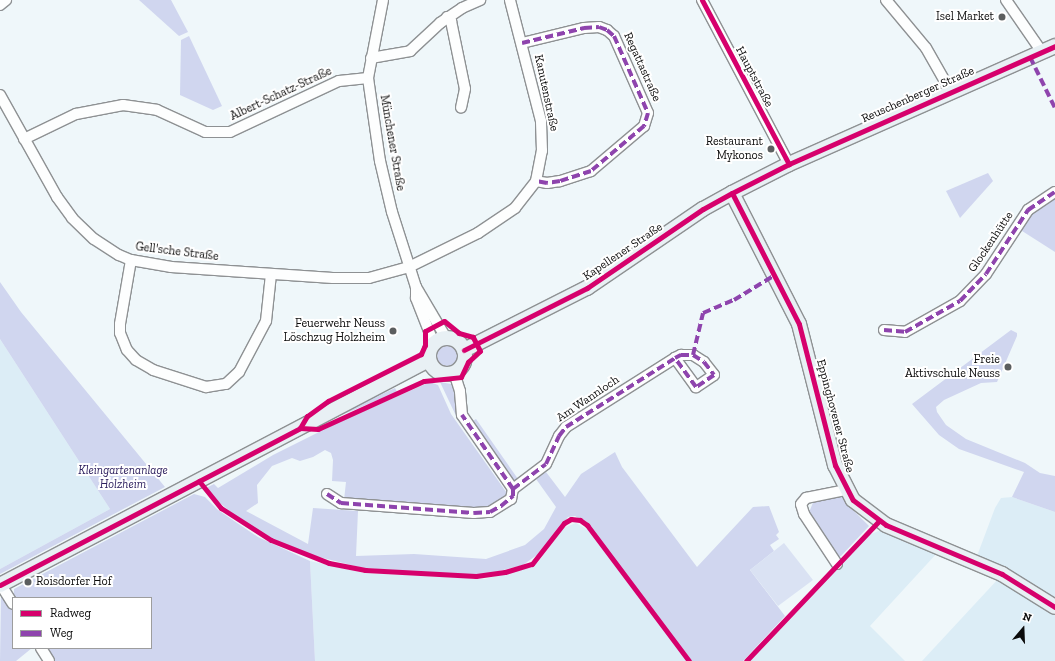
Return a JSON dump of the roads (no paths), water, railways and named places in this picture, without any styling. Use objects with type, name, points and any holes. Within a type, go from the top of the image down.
[{"type":"main road","name":"Reuschenberger Straße","points":[[789,164],[1055,46]]},
{"type":"main road","name":"Kapellener Straße","points":[[464,350],[587,288],[703,209],[789,164]]},
{"type":"main road","name":"Eppinghovener Straße","points":[[732,193],[799,324],[833,456],[846,490],[858,506],[882,523],[1002,574],[1055,607]]},
{"type":"main road","points":[[1,585],[332,412],[432,364],[440,341],[457,341],[464,350],[464,364],[454,373],[444,374],[432,364]]},
{"type":"street","points":[[0,5],[6,0]]},
{"type":"street","name":"Münchener Straße","points":[[383,0],[368,78],[380,161],[409,267],[416,287],[440,341]]},
{"type":"street","points":[[371,58],[410,51],[448,17],[480,0]]},
{"type":"street","name":"Kanutenstraße","points":[[409,267],[478,233],[500,219],[522,201],[536,181],[541,162],[542,134],[522,43],[510,0]]},
{"type":"street","name":"Hauptstraße","points":[[702,0],[789,164]]},
{"type":"street","points":[[886,0],[926,48],[952,92]]},
{"type":"street","points":[[1006,0],[1042,52]]},
{"type":"street","points":[[448,17],[451,21],[465,89],[461,108]]},
{"type":"street","name":"Regattastraße","points":[[522,43],[584,28],[599,27],[607,30],[614,36],[648,113],[644,126],[591,171],[560,181],[547,183],[536,181]]},
{"type":"street","name":"Albert-Schatz-Straße","points":[[24,139],[76,114],[123,105],[158,110],[205,132],[230,132],[339,81],[368,78]]},
{"type":"street","name":"Gell'sche Straße","points":[[0,95],[57,197],[72,218],[94,239],[132,260],[171,267],[356,280],[409,267]]},
{"type":"street","name":"Glockenhütte","points":[[884,330],[905,332],[960,301],[986,274],[1028,210],[1055,192]]},
{"type":"street","points":[[132,260],[120,324],[120,333],[127,350],[136,360],[153,370],[206,387],[226,384],[240,372],[266,321],[271,274]]},
{"type":"street","name":"Am Wannloch","points":[[327,494],[341,503],[482,513],[490,512],[511,499],[513,489],[546,464],[559,436],[566,427],[675,358]]},
{"type":"street","points":[[454,373],[460,392],[462,415],[513,489]]},
{"type":"street","points":[[837,564],[804,514],[801,504],[806,498],[846,490]]},
{"type":"street","points":[[1,585],[12,602]]},
{"type":"street","points":[[42,649],[49,661]]},
{"type":"place","name":"Isel Market","points":[[1002,17]]},
{"type":"place","name":"Restaurant Mykonos","points":[[771,149]]},
{"type":"place","name":"Feuerwehr Neuss Löschzug Holzheim","points":[[393,331]]},
{"type":"place","name":"Freie Aktivschule Neuss","points":[[1008,367]]},
{"type":"place","name":"Roisdorfer Hof","points":[[28,582]]},
{"type":"park label","name":"Kleingartenanlage Holzheim","points":[[123,478]]}]
